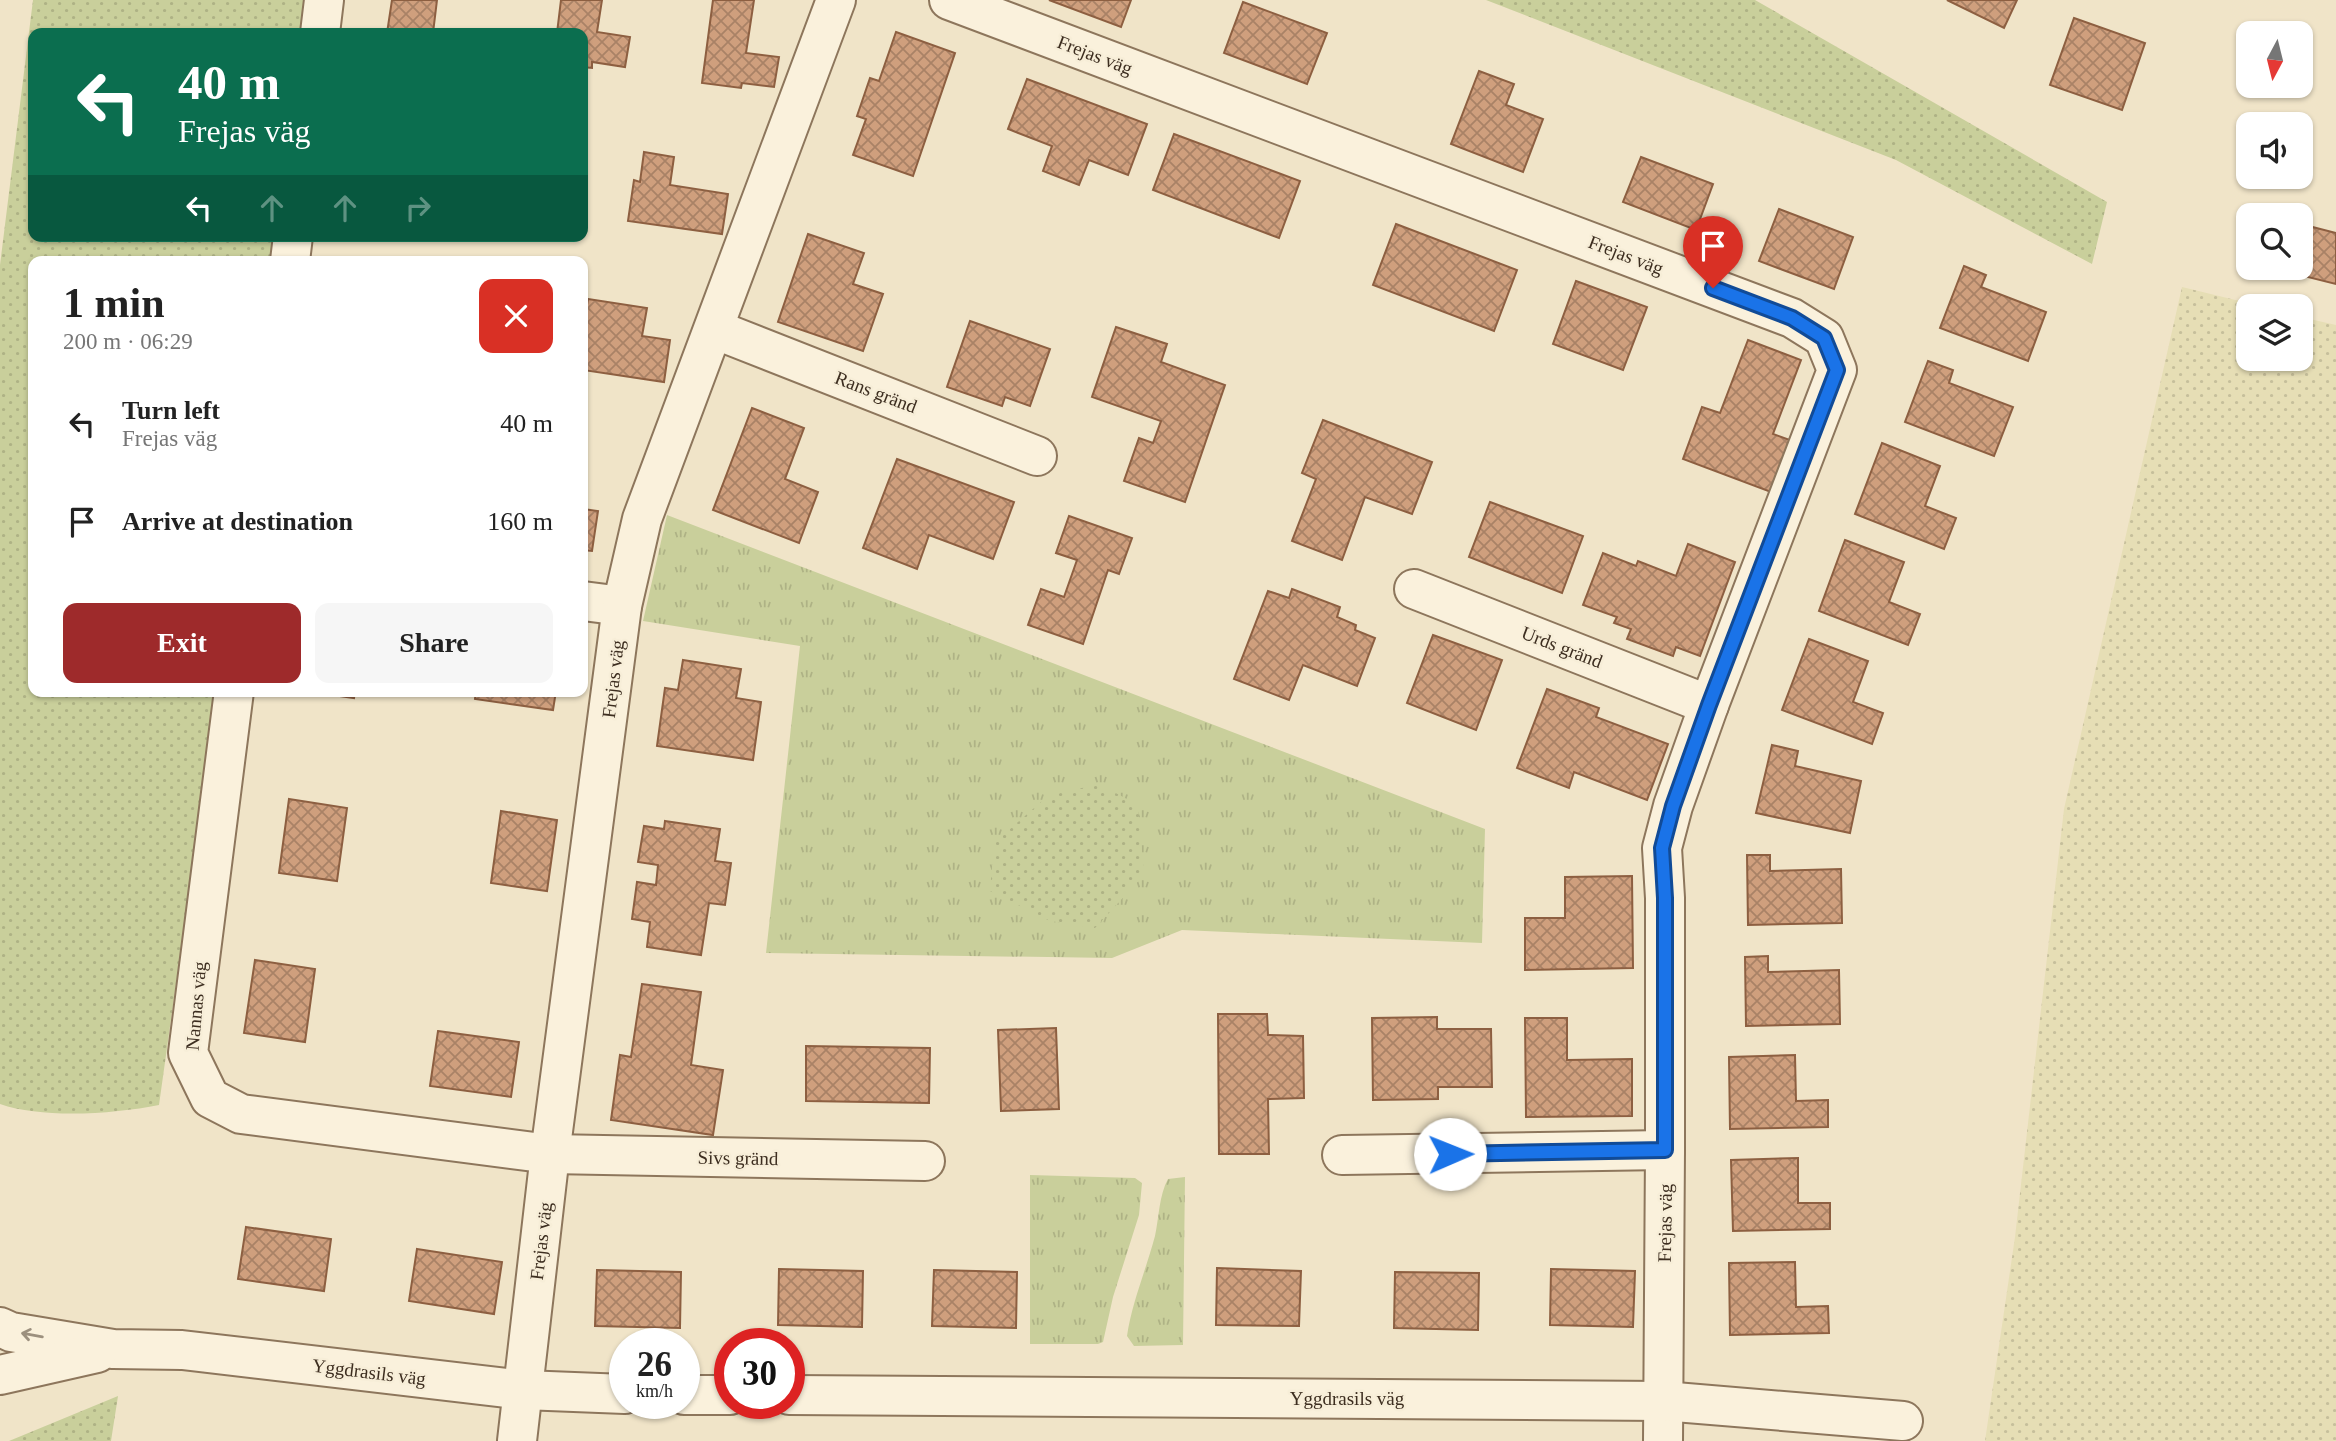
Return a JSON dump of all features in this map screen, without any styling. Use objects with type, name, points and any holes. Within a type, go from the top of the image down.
[{"type":"street","points":[[321,28],[324,0]]},
{"type":"street","name":"Frejas väg","points":[[517,1441],[550,1154],[622,606],[642,519],[836,0]]},
{"type":"street","name":"Frejas väg","points":[[948,0],[1792,318],[1824,338],[1837,370],[1709,705],[1673,806],[1662,848],[1665,898],[1663,1441]]},
{"type":"street","name":"Rans gränd","points":[[714,329],[1037,456]]},
{"type":"street","name":"Urds gränd","points":[[1414,589],[1709,705]]},
{"type":"street","points":[[588,602],[622,606]]},
{"type":"street","name":"Nannas väg","points":[[233,697],[188,1054],[209,1098],[241,1114],[550,1154]]},
{"type":"street","points":[[1342,1155],[1665,1150]]},
{"type":"street","name":"Sivs gränd","points":[[550,1154],[925,1161]]},
{"type":"street","name":"Yggdrasils väg","points":[[0,1327],[11,1332],[113,1349],[182,1350],[523,1390],[609,1393]]},
{"type":"street","name":"Yggdrasils väg","points":[[0,1375],[113,1349]]},
{"type":"street","name":"Yggdrasils väg","points":[[805,1395],[1663,1401],[1903,1421]]},
{"type":"shaded area","points":[[2182,287],[2236,300],[2236,371],[2313,371],[2313,320],[2336,325],[2336,1441],[1985,1441],[2015,1237],[2064,809]]},
{"type":"green space","points":[[33,0],[315,0],[311,28],[30,28]]},
{"type":"green space","points":[[1486,0],[1755,0],[2107,202],[2092,264],[1896,160]]},
{"type":"green space","points":[[28,40],[28,242],[280,242],[279,256],[28,256],[28,697],[216,697],[159,1105],[79,1114],[37,1112],[0,1104],[0,265]]},
{"type":"green space","points":[[667,515],[1485,829],[1482,943],[1182,930],[1112,958],[766,953],[800,646],[643,621]]},
{"type":"green space","points":[[1099,784],[1138,805],[1144,875],[1095,928],[1050,921],[990,891],[994,843],[1048,796]]},
{"type":"green space","points":[[1030,1175],[1135,1178],[1142,1183],[1139,1215],[1113,1297],[1103,1342],[1030,1344]]},
{"type":"green space","points":[[1185,1177],[1183,1345],[1134,1346],[1127,1336],[1129,1323],[1155,1236],[1163,1192],[1168,1179]]},
{"type":"green space","points":[[118,1396],[111,1441],[9,1441]]},
{"type":"building","points":[[392,0],[437,0],[434,28],[388,28]]},
{"type":"building","points":[[561,0],[602,0],[597,32],[630,37],[625,67],[592,62],[592,68],[588,68],[588,28],[558,28]]},
{"type":"building","points":[[713,0],[754,0],[746,53],[779,57],[774,87],[742,83],[741,88],[702,83]]},
{"type":"building","points":[[1049,0],[1131,0],[1121,27]]},
{"type":"building","points":[[1947,0],[2017,0],[2004,28]]},
{"type":"building","points":[[1243,2],[1327,33],[1307,84],[1224,53]]},
{"type":"building","points":[[2074,18],[2145,43],[2122,110],[2050,85]]},
{"type":"building","points":[[896,32],[955,53],[913,176],[853,155],[866,119],[857,116],[870,78],[879,81]]},
{"type":"building","points":[[1479,71],[1514,84],[1506,105],[1543,119],[1523,172],[1451,144]]},
{"type":"building","points":[[1027,79],[1147,124],[1128,175],[1089,160],[1079,185],[1043,171],[1052,146],[1008,129]]},
{"type":"building","points":[[1174,134],[1300,181],[1279,238],[1153,190]]},
{"type":"building","points":[[644,152],[674,157],[670,185],[728,194],[722,234],[628,221],[634,180],[640,182]]},
{"type":"building","points":[[1641,157],[1713,184],[1696,230],[1623,202]]},
{"type":"building","points":[[1779,209],[1853,237],[1834,289],[1759,261]]},
{"type":"building","points":[[1396,224],[1517,270],[1494,331],[1373,285]]},
{"type":"building","points":[[2313,227],[2336,233],[2336,284],[2313,278]]},
{"type":"building","points":[[808,234],[864,253],[853,284],[883,294],[863,351],[778,322]]},
{"type":"building","points":[[1964,266],[1986,275],[1981,287],[2046,312],[2028,361],[1940,328]]},
{"type":"building","points":[[1576,281],[1647,307],[1623,370],[1553,344]]},
{"type":"building","points":[[588,299],[647,308],[642,336],[670,340],[664,382],[588,371]]},
{"type":"building","points":[[970,321],[1050,349],[1030,406],[1005,397],[1002,406],[947,387]]},
{"type":"building","points":[[1116,327],[1167,344],[1161,362],[1225,385],[1185,502],[1124,481],[1139,438],[1153,443],[1161,421],[1092,397]]},
{"type":"building","points":[[1748,340],[1801,360],[1773,434],[1790,440],[1771,492],[1683,459],[1702,407],[1720,413]]},
{"type":"building","points":[[1928,361],[1953,370],[1949,383],[2013,407],[1994,456],[1905,422]]},
{"type":"building","points":[[752,408],[804,428],[785,479],[818,492],[799,543],[713,510]]},
{"type":"building","points":[[1323,420],[1432,462],[1412,514],[1365,497],[1342,560],[1292,541],[1316,479],[1302,473]]},
{"type":"building","points":[[1882,443],[1940,466],[1925,506],[1956,518],[1944,549],[1855,514]]},
{"type":"building","points":[[897,459],[1014,502],[993,559],[929,535],[917,569],[863,548]]},
{"type":"building","points":[[1490,502],[1583,536],[1562,593],[1469,557]]},
{"type":"building","points":[[588,510],[598,511],[592,551],[588,551]]},
{"type":"building","points":[[1069,516],[1132,538],[1119,574],[1108,570],[1083,644],[1028,625],[1041,589],[1064,597],[1077,560],[1056,553]]},
{"type":"building","points":[[1845,540],[1904,562],[1889,602],[1920,614],[1908,645],[1819,611]]},
{"type":"building","points":[[1688,544],[1735,562],[1700,656],[1676,647],[1673,656],[1627,639],[1631,629],[1614,623],[1617,617],[1583,605],[1603,553],[1636,566],[1638,561],[1676,576]]},
{"type":"building","points":[[1292,589],[1340,607],[1337,617],[1356,625],[1355,630],[1375,638],[1357,686],[1303,665],[1289,700],[1234,679],[1268,591],[1289,598]]},
{"type":"building","points":[[1433,635],[1502,660],[1476,730],[1407,703]]},
{"type":"building","points":[[1809,639],[1868,661],[1853,702],[1883,713],[1872,744],[1782,710]]},
{"type":"building","points":[[683,660],[741,669],[736,698],[761,702],[753,760],[657,746],[665,688],[678,690]]},
{"type":"building","points":[[1547,689],[1599,708],[1596,717],[1668,744],[1647,800],[1574,772],[1569,788],[1517,768]]},
{"type":"building","points":[[475,697],[555,697],[553,710]]},
{"type":"building","points":[[1772,745],[1798,751],[1795,766],[1861,781],[1850,833],[1756,813]]},
{"type":"building","points":[[289,799],[347,808],[337,881],[279,873]]},
{"type":"building","points":[[501,811],[557,820],[547,891],[491,883]]},
{"type":"building","points":[[665,821],[720,829],[715,861],[731,863],[725,905],[709,903],[701,955],[647,947],[650,922],[632,919],[637,882],[656,885],[658,865],[638,862],[644,826],[664,829]]},
{"type":"building","points":[[1747,855],[1770,855],[1770,871],[1841,869],[1842,923],[1748,925]]},
{"type":"building","points":[[1632,876],[1633,968],[1525,970],[1525,918],[1565,918],[1565,877]]},
{"type":"building","points":[[1768,956],[1768,972],[1839,970],[1840,1024],[1746,1026],[1745,957]]},
{"type":"building","points":[[255,960],[315,969],[305,1042],[244,1033]]},
{"type":"building","points":[[642,984],[701,992],[691,1065],[723,1070],[713,1135],[611,1120],[620,1055],[631,1057]]},
{"type":"building","points":[[1218,1014],[1267,1014],[1268,1035],[1303,1036],[1304,1098],[1268,1099],[1269,1154],[1219,1154]]},
{"type":"building","points":[[1437,1017],[1437,1029],[1491,1029],[1492,1087],[1438,1087],[1438,1099],[1373,1100],[1372,1018]]},
{"type":"building","points":[[1525,1018],[1567,1018],[1567,1060],[1632,1059],[1632,1116],[1526,1117]]},
{"type":"building","points":[[1056,1028],[1059,1109],[1001,1111],[998,1030]]},
{"type":"building","points":[[438,1031],[519,1042],[511,1097],[430,1086]]},
{"type":"building","points":[[806,1046],[930,1048],[929,1103],[806,1101]]},
{"type":"building","points":[[1795,1055],[1796,1101],[1828,1100],[1828,1127],[1730,1129],[1729,1057]]},
{"type":"building","points":[[1798,1158],[1798,1203],[1830,1203],[1830,1229],[1733,1231],[1731,1160]]},
{"type":"building","points":[[246,1227],[331,1239],[324,1291],[238,1279]]},
{"type":"building","points":[[417,1249],[502,1262],[494,1314],[409,1301]]},
{"type":"building","points":[[1795,1262],[1796,1307],[1828,1306],[1829,1333],[1730,1335],[1729,1263]]},
{"type":"building","points":[[1217,1268],[1301,1271],[1299,1326],[1216,1325]]},
{"type":"building","points":[[779,1269],[863,1271],[862,1327],[778,1325]]},
{"type":"building","points":[[1551,1269],[1635,1271],[1633,1327],[1550,1325]]},
{"type":"building","points":[[597,1270],[681,1272],[680,1328],[595,1326]]},
{"type":"building","points":[[934,1270],[1017,1272],[1016,1328],[932,1326]]},
{"type":"building","points":[[1395,1272],[1479,1273],[1478,1330],[1394,1328]]},
{"type":"route","points":[[1450,1154],[1665,1150],[1665,898],[1662,848],[1673,806],[1709,705],[1837,370],[1824,338],[1792,318],[1713,288]]}]
